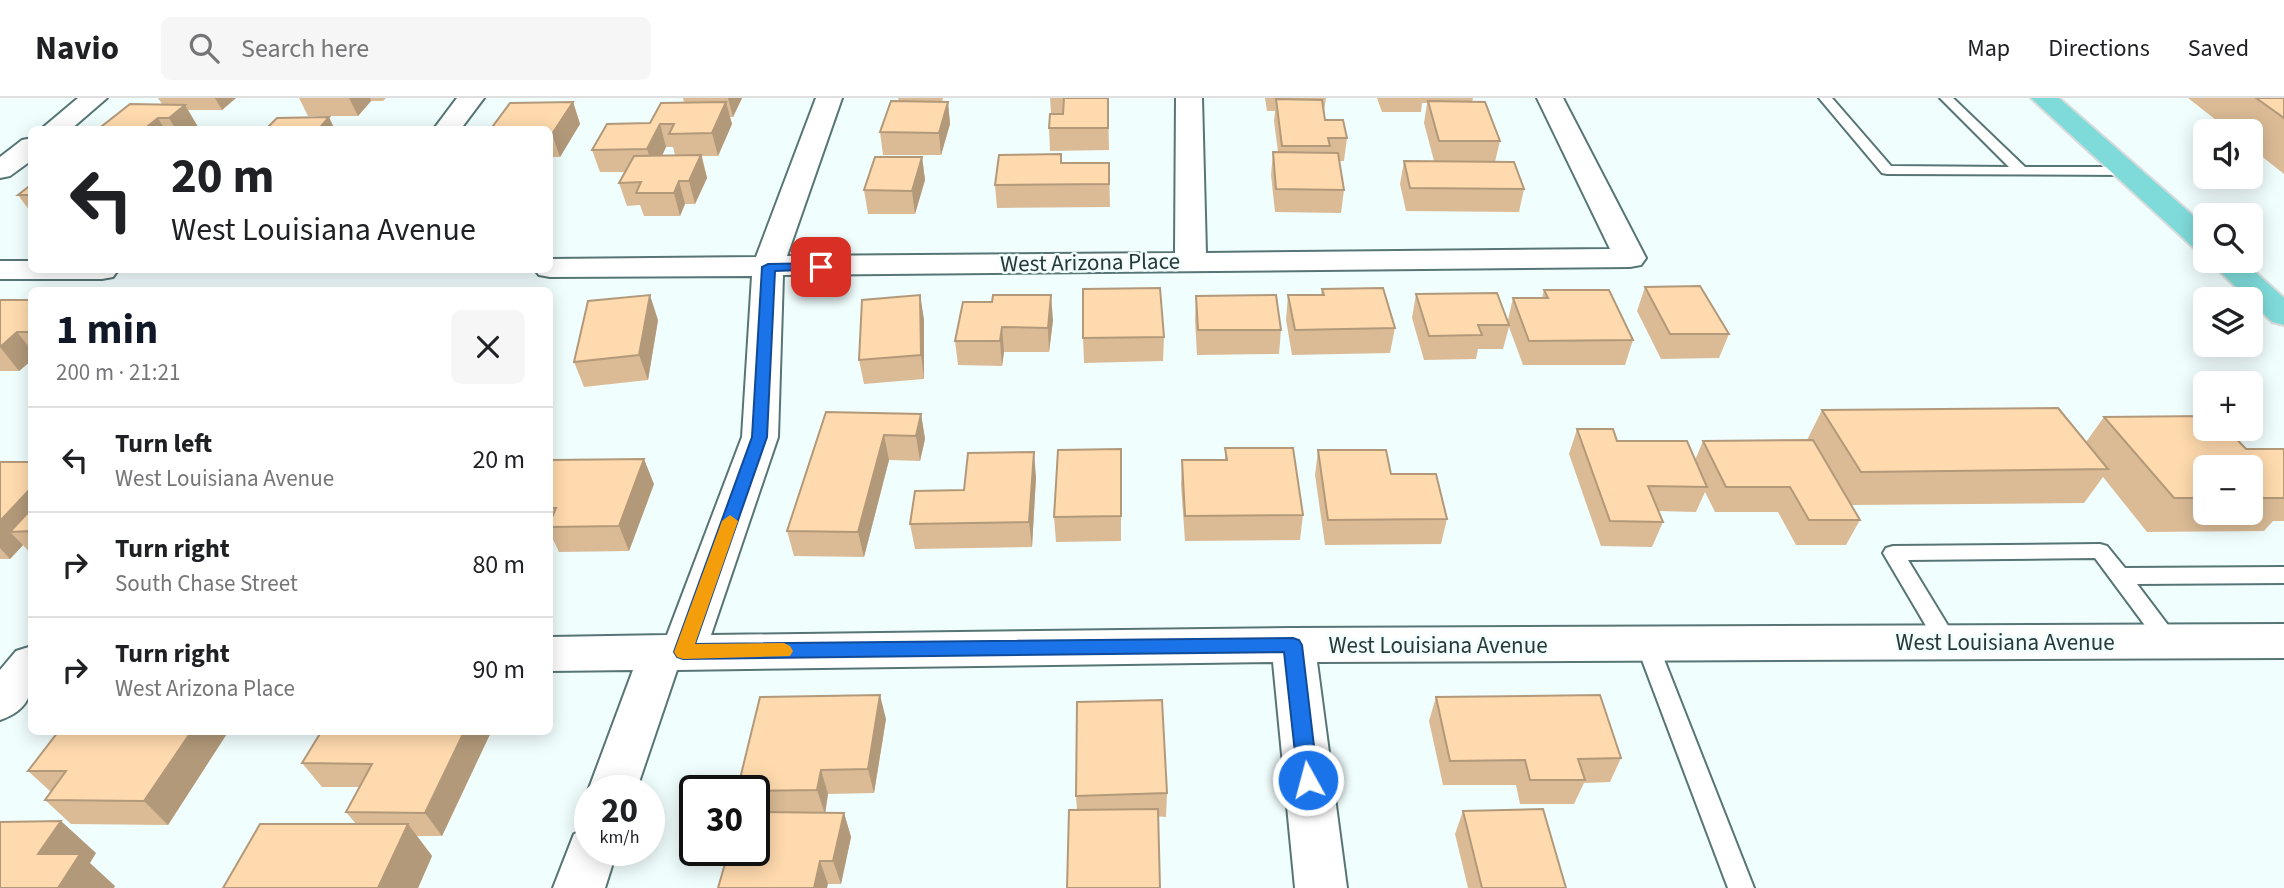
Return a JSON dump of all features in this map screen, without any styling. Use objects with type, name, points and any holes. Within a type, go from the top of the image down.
[{"type":"main road","points":[[2044,98],[2193,231]]},
{"type":"main road","points":[[2238,273],[2284,315]]},
{"type":"street","points":[[58,126],[94,98]]},
{"type":"street","points":[[449,126],[471,98]]},
{"type":"street","points":[[619,775],[760,437],[768,267],[829,98]]},
{"type":"street","points":[[1189,98],[1191,261]]},
{"type":"street","name":"West Arizona Place","points":[[553,268],[1630,258],[1550,98]]},
{"type":"street","points":[[0,170],[28,149]]},
{"type":"street","points":[[0,270],[28,270]]},
{"type":"street","name":"West Louisiana Avenue","points":[[553,654],[1293,645],[2284,640]]},
{"type":"street","points":[[1293,645],[1321,888]]},
{"type":"street","points":[[0,663],[28,663]]},
{"type":"street","points":[[0,702],[28,668]]},
{"type":"street","points":[[579,888],[587,866]]},
{"type":"lane","points":[[1825,98],[1887,170],[2126,171]]},
{"type":"lane","points":[[1946,98],[2021,171]]},
{"type":"lane","points":[[1947,642],[1893,552],[2100,551],[2169,641]]},
{"type":"lane","points":[[2119,576],[2284,575]]},
{"type":"lane","points":[[1647,644],[1741,888]]},
{"type":"building","points":[[1064,98],[1108,98],[1108,128],[1049,128],[1050,114],[1063,114]]},
{"type":"building","points":[[2256,98],[2284,98],[2284,118]]},
{"type":"building","points":[[1276,99],[1322,100],[1325,120],[1343,120],[1347,138],[1328,138],[1330,146],[1282,146]]},
{"type":"building","points":[[891,101],[948,102],[939,133],[880,132]]},
{"type":"building","points":[[1428,101],[1485,102],[1500,141],[1439,141]]},
{"type":"building","points":[[573,102],[553,132],[553,126],[493,126],[510,103]]},
{"type":"building","points":[[726,102],[712,133],[669,134],[674,124],[660,124],[647,149],[592,150],[607,124],[650,123],[661,103]]},
{"type":"building","points":[[130,104],[185,105],[169,118],[158,118],[148,126],[102,126]]},
{"type":"building","points":[[329,117],[321,126],[269,126],[277,118]]},
{"type":"building","points":[[1273,152],[1338,153],[1344,190],[1276,189]]},
{"type":"building","points":[[1061,154],[1061,163],[1109,163],[1109,184],[995,185],[999,155]]},
{"type":"building","points":[[701,155],[689,181],[679,181],[674,193],[636,193],[641,182],[619,183],[634,156]]},
{"type":"building","points":[[875,157],[922,157],[912,191],[864,190]]},
{"type":"building","points":[[1404,161],[1514,162],[1524,189],[1410,188]]},
{"type":"building","points":[[28,187],[28,195],[18,195]]},
{"type":"building","points":[[1700,286],[1729,334],[1670,334],[1645,287]]},
{"type":"building","points":[[1160,288],[1164,337],[1083,338],[1083,289]]},
{"type":"building","points":[[1383,288],[1395,328],[1295,330],[1288,295],[1324,295],[1322,289]]},
{"type":"building","points":[[1544,290],[1609,290],[1633,340],[1529,341],[1513,298],[1548,298]]},
{"type":"building","points":[[1497,293],[1509,325],[1478,325],[1482,335],[1429,336],[1416,294]]},
{"type":"building","points":[[650,295],[639,355],[574,362],[588,301]]},
{"type":"building","points":[[920,295],[921,355],[859,360],[862,300]]},
{"type":"building","points":[[993,295],[1051,295],[1048,328],[1002,327],[1000,341],[955,341],[963,302],[992,302]]},
{"type":"building","points":[[1276,295],[1281,330],[1198,330],[1196,296]]},
{"type":"building","points":[[0,300],[28,300],[28,332],[17,332],[0,347]]},
{"type":"building","points":[[2058,408],[2108,469],[1861,472],[1822,410]]},
{"type":"building","points":[[826,412],[921,414],[916,436],[884,435],[858,532],[787,531]]},
{"type":"building","points":[[2193,416],[2193,441],[2238,441],[2246,449],[2284,449],[2284,498],[2263,498],[2263,455],[2193,455],[2193,498],[2174,498],[2104,417]]},
{"type":"building","points":[[1577,429],[1613,429],[1617,441],[1687,441],[1707,487],[1648,486],[1663,522],[1610,521]]},
{"type":"building","points":[[1813,440],[1860,520],[1809,520],[1790,487],[1726,487],[1703,441]]},
{"type":"building","points":[[1225,448],[1293,448],[1303,515],[1185,516],[1182,460],[1227,460]]},
{"type":"building","points":[[1121,449],[1121,516],[1054,517],[1058,450]]},
{"type":"building","points":[[1318,450],[1386,450],[1391,474],[1436,474],[1447,519],[1328,520]]},
{"type":"building","points":[[1034,452],[1029,522],[910,524],[915,491],[964,490],[968,453]]},
{"type":"building","points":[[644,459],[619,526],[553,527],[556,508],[553,508],[553,460]]},
{"type":"building","points":[[0,462],[28,462],[28,491],[0,521]]},
{"type":"building","points":[[28,512],[28,531],[10,532]]},
{"type":"building","points":[[880,695],[868,769],[821,770],[817,790],[770,791],[770,775],[741,775],[760,697]]},
{"type":"building","points":[[1600,695],[1621,758],[1578,759],[1585,780],[1530,780],[1525,760],[1450,761],[1436,697]]},
{"type":"building","points":[[1162,700],[1167,793],[1076,796],[1077,702]]},
{"type":"building","points":[[56,735],[189,735],[144,801],[45,800],[66,771],[28,771]]},
{"type":"building","points":[[319,735],[463,735],[425,813],[346,812],[372,764],[302,763]]},
{"type":"building","points":[[1158,809],[1160,888],[1067,888],[1069,810]]},
{"type":"building","points":[[1543,809],[1566,888],[1482,888],[1463,811]]},
{"type":"building","points":[[770,812],[844,813],[833,861],[820,861],[814,888],[718,888],[724,866],[770,866]]},
{"type":"building","points":[[61,821],[38,854],[80,854],[58,888],[0,888],[0,822]]},
{"type":"building","points":[[260,824],[408,824],[378,888],[223,888]]},
{"type":"slow traffic","points":[[730,521],[683,652],[784,651]]},
{"type":"route","points":[[821,267],[768,267],[760,437],[683,652],[1293,645],[1308,780]]}]
